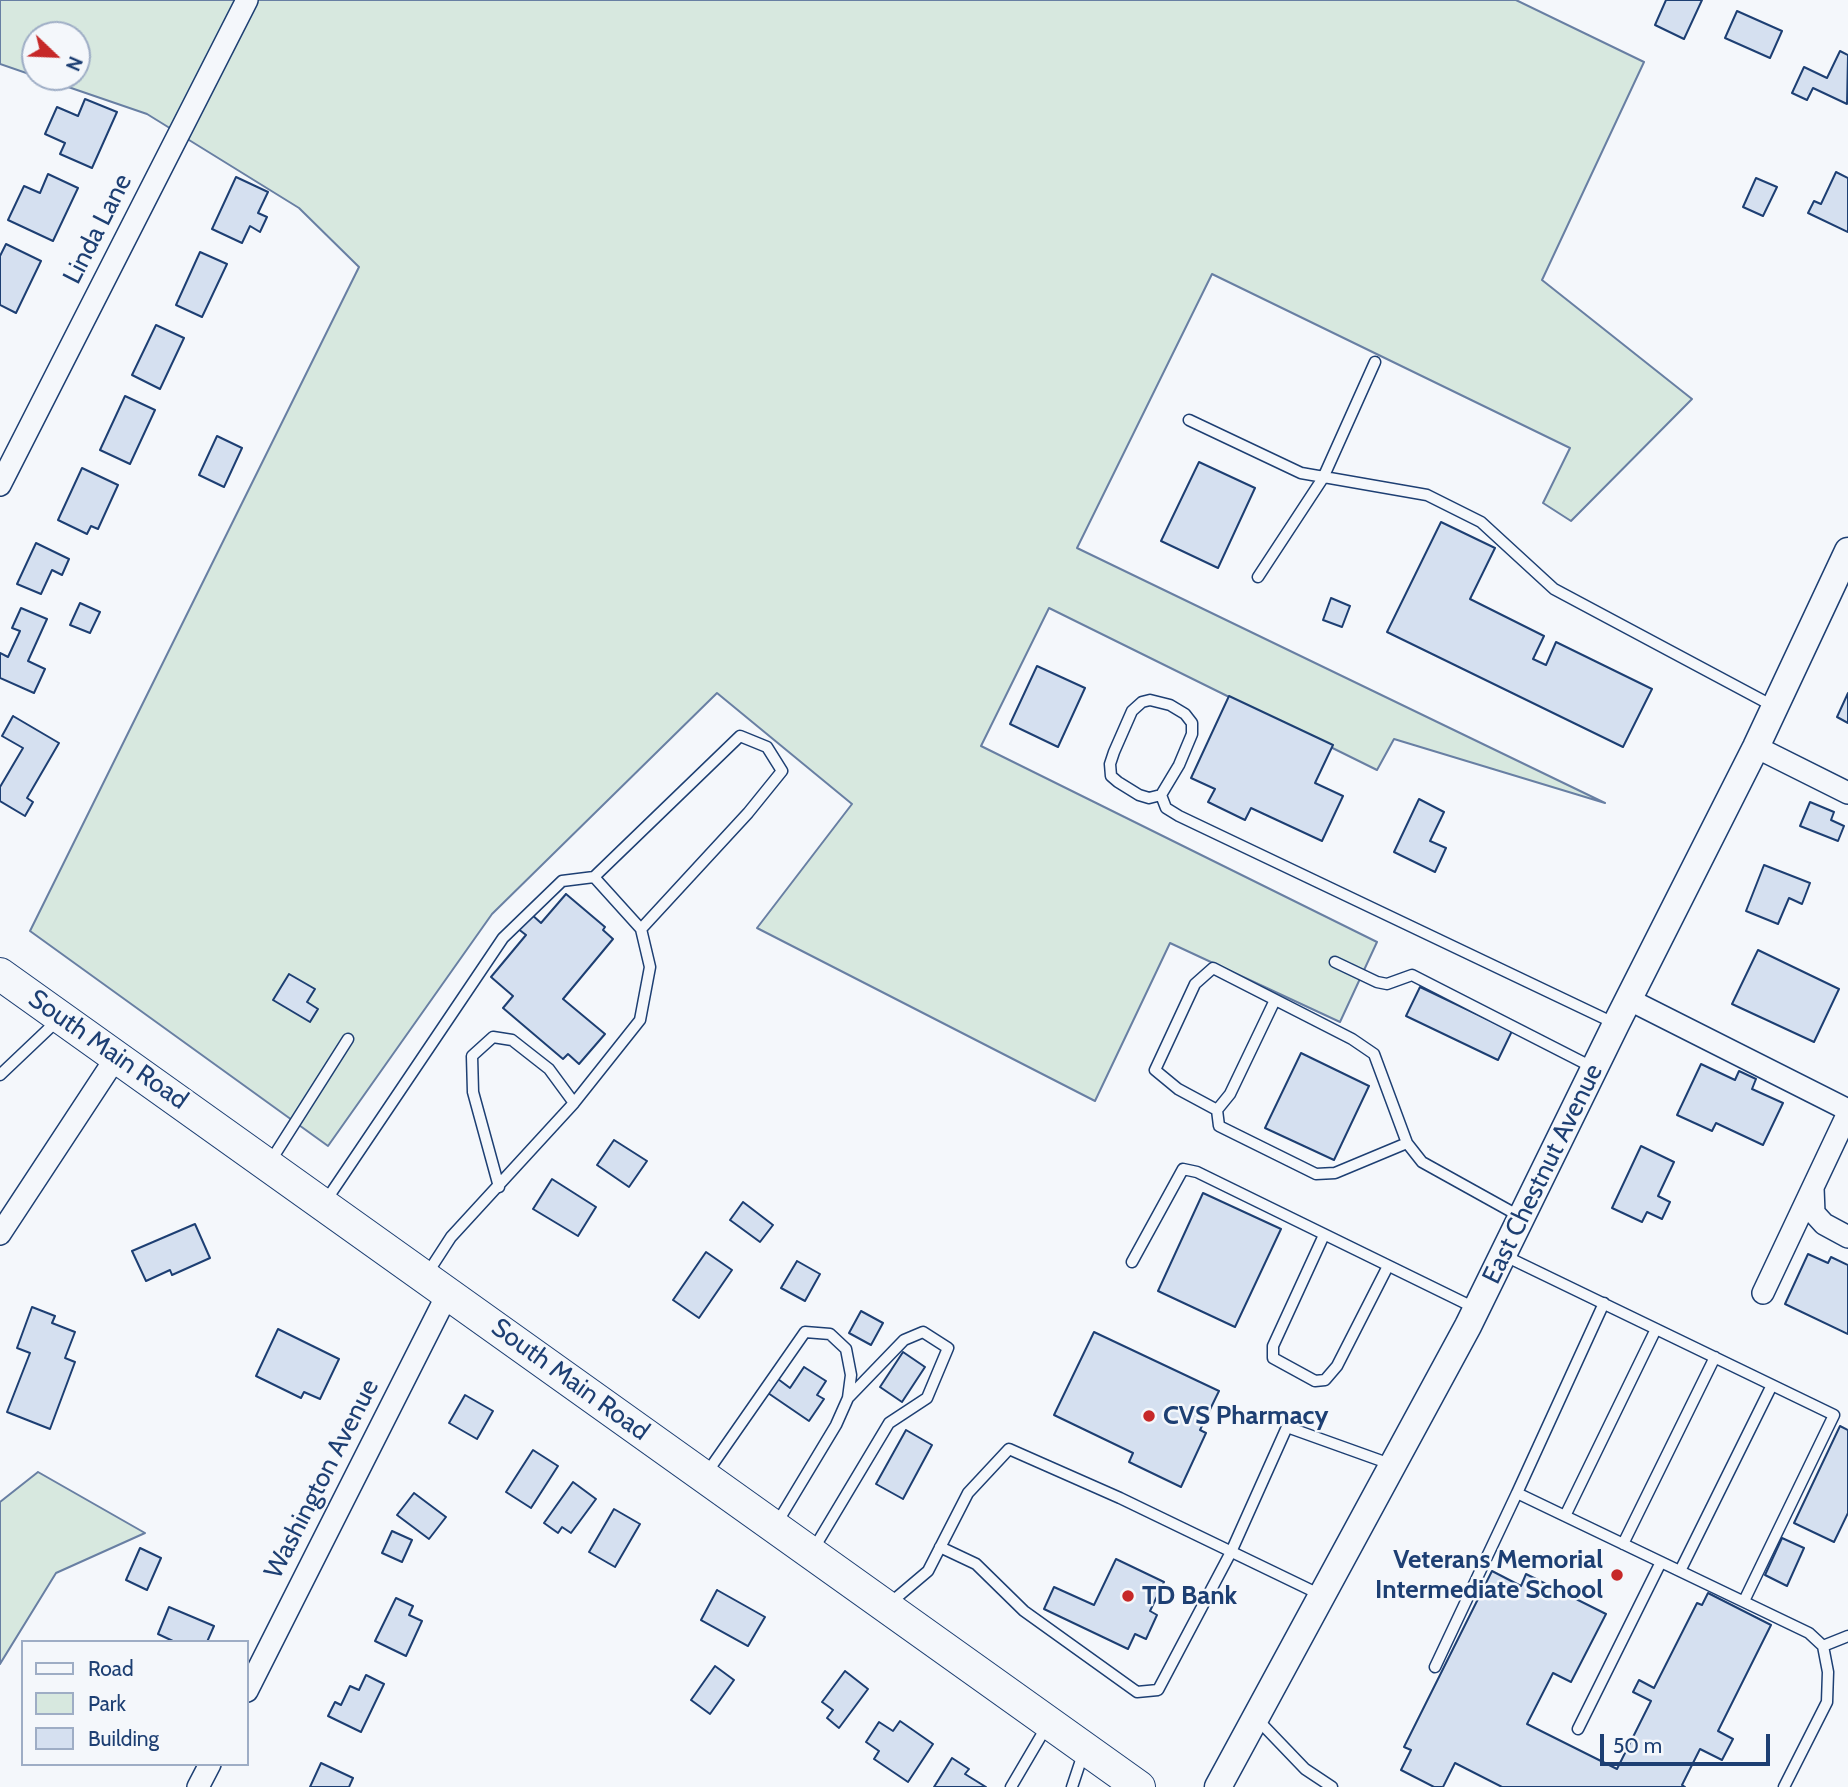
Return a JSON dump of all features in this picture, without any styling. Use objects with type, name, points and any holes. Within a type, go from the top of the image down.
[{"type":"main road","name":"South Main Road","points":[[0,974],[1139,1787]]},
{"type":"street","name":"Linda Lane","points":[[0,485],[247,0]]},
{"type":"street","name":"East Chestnut Avenue","points":[[1218,1787],[1476,1309],[1628,999],[1776,707],[1848,552]]},
{"type":"street","points":[[1756,747],[1848,793]]},
{"type":"street","points":[[1628,999],[1848,1112],[1763,1293]]},
{"type":"street","points":[[0,1234],[117,1056]]},
{"type":"street","points":[[1813,1186],[1814,1213],[1824,1224],[1848,1237]]},
{"type":"street","name":"Washington Avenue","points":[[248,1689],[437,1285]]},
{"type":"street","points":[[198,1787],[209,1766]]},
{"type":"lane","points":[[1258,577],[1323,478],[1375,362]]},
{"type":"lane","points":[[1189,420],[1301,473],[1427,495],[1438,500],[1481,522],[1554,589],[1776,707]]},
{"type":"lane","points":[[1150,700],[1170,705],[1185,714],[1192,723],[1192,734],[1180,765],[1161,795],[1149,798],[1139,795],[1111,776],[1110,764],[1132,711],[1142,702],[1150,700]]},
{"type":"lane","points":[[324,1203],[503,938],[562,881],[594,877],[740,736],[767,747],[782,771],[748,813],[640,929]]},
{"type":"lane","points":[[1161,795],[1166,808],[1178,816],[1616,1024]]},
{"type":"lane","points":[[437,1285],[451,1237],[574,1103],[640,1020],[650,967],[640,929],[594,877]]},
{"type":"lane","points":[[1335,962],[1387,984],[1412,975],[1594,1068]]},
{"type":"lane","points":[[1217,1110],[1178,1089],[1154,1070],[1195,984],[1213,968],[1352,1039],[1374,1054],[1407,1143],[1422,1162],[1521,1217]]},
{"type":"lane","points":[[1275,1000],[1230,1094],[1217,1110],[1219,1126],[1316,1174],[1335,1173],[1407,1143]]},
{"type":"lane","points":[[0,1075],[61,1017]]},
{"type":"lane","points":[[499,1187],[473,1092],[472,1056],[493,1037],[512,1040],[549,1069],[574,1103]]},
{"type":"lane","points":[[268,1164],[348,1039]]},
{"type":"lane","points":[[1132,1262],[1183,1168],[1197,1172],[1476,1309]]},
{"type":"lane","points":[[1324,1235],[1273,1346],[1273,1358],[1315,1381],[1325,1380],[1337,1366],[1388,1266]]},
{"type":"lane","points":[[1503,1255],[1834,1415],[1744,1601]]},
{"type":"lane","points":[[1435,1667],[1604,1303]]},
{"type":"lane","points":[[1565,1516],[1656,1329]]},
{"type":"lane","points":[[704,1477],[805,1332],[831,1334],[846,1349],[850,1375],[848,1398]]},
{"type":"lane","points":[[775,1527],[836,1424],[848,1398],[904,1340],[923,1332],[948,1348],[927,1398],[889,1423],[811,1553]]},
{"type":"lane","points":[[1623,1544],[1715,1357]]},
{"type":"lane","points":[[1680,1571],[1772,1385]]},
{"type":"lane","points":[[940,1547],[976,1564],[1024,1611],[1137,1692],[1158,1690],[1231,1552],[1287,1427],[1393,1465]]},
{"type":"lane","points":[[887,1606],[928,1571],[968,1493],[1009,1449],[1120,1498],[1322,1595]]},
{"type":"lane","points":[[1517,1493],[1810,1633],[1823,1647],[1828,1672],[1827,1702],[1784,1787]]},
{"type":"lane","points":[[1578,1729],[1661,1562]]},
{"type":"lane","points":[[1823,1647],[1848,1636]]},
{"type":"lane","points":[[1256,1717],[1305,1769],[1332,1787]]},
{"type":"lane","points":[[1011,1787],[1049,1721]]},
{"type":"lane","points":[[1072,1787],[1085,1748]]},
{"type":"green space","points":[[0,0],[1516,0],[1644,62],[1542,280],[1692,399],[1571,521],[1543,503],[1570,448],[1212,274],[1077,548],[1605,803],[1394,739],[1377,770],[1049,608],[981,746],[1377,942],[1340,1022],[1170,943],[1095,1101],[757,928],[852,804],[717,693],[492,914],[328,1146],[30,931],[359,267],[299,208],[147,114],[80,91],[91,91],[91,21],[21,21],[21,71],[0,64]]},
{"type":"green space","points":[[38,1472],[145,1533],[56,1573],[0,1664],[0,1502]]},
{"type":"building","points":[[1666,0],[1702,0],[1684,39],[1655,25]]},
{"type":"building","points":[[1737,11],[1782,31],[1770,58],[1725,38]]},
{"type":"building","points":[[1840,51],[1848,55],[1847,104],[1813,88],[1807,100],[1792,93],[1804,67],[1827,78]]},
{"type":"building","points":[[85,99],[117,112],[92,168],[60,154],[65,143],[45,134],[57,107],[78,116]]},
{"type":"building","points":[[1836,172],[1848,178],[1848,232],[1808,213],[1814,201],[1821,204]]},
{"type":"building","points":[[48,174],[78,188],[53,241],[8,220],[24,186],[40,193]]},
{"type":"building","points":[[236,177],[268,192],[258,213],[267,217],[260,232],[250,226],[242,243],[212,229]]},
{"type":"building","points":[[1756,178],[1777,187],[1763,216],[1743,207]]},
{"type":"building","points":[[6,244],[41,261],[16,313],[0,305],[0,256]]},
{"type":"building","points":[[200,252],[227,264],[202,317],[176,305]]},
{"type":"building","points":[[156,325],[184,338],[160,389],[132,375]]},
{"type":"building","points":[[125,396],[155,410],[130,464],[100,450]]},
{"type":"building","points":[[217,436],[242,448],[224,487],[199,475]]},
{"type":"building","points":[[1199,462],[1255,488],[1218,568],[1161,541]]},
{"type":"building","points":[[82,468],[118,485],[98,529],[91,526],[87,534],[58,520]]},
{"type":"building","points":[[1441,522],[1495,548],[1470,599],[1544,636],[1533,659],[1546,665],[1556,642],[1652,689],[1623,747],[1387,632]]},
{"type":"building","points":[[36,543],[69,559],[62,575],[52,570],[41,594],[17,584]]},
{"type":"building","points":[[1331,598],[1350,606],[1342,627],[1323,620]]},
{"type":"building","points":[[80,603],[100,612],[90,633],[70,625]]},
{"type":"building","points":[[21,608],[47,619],[28,661],[45,669],[34,693],[0,678],[0,653],[8,657],[20,631],[12,628]]},
{"type":"building","points":[[1037,666],[1085,688],[1058,747],[1010,724]]},
{"type":"building","points":[[1848,693],[1848,723],[1837,717]]},
{"type":"building","points":[[1229,696],[1333,745],[1315,783],[1343,796],[1322,841],[1251,808],[1245,820],[1208,802],[1215,789],[1191,778]]},
{"type":"building","points":[[13,716],[59,743],[27,798],[33,802],[25,816],[0,801],[0,787],[23,748],[2,736]]},
{"type":"building","points":[[1419,799],[1444,812],[1430,841],[1446,848],[1435,872],[1394,852]]},
{"type":"building","points":[[1810,802],[1834,812],[1831,820],[1844,826],[1838,841],[1800,826]]},
{"type":"building","points":[[1764,865],[1810,883],[1802,904],[1789,898],[1778,924],[1746,911]]},
{"type":"building","points":[[566,894],[605,927],[603,930],[613,939],[563,999],[605,1034],[579,1064],[568,1054],[563,1059],[503,1008],[513,996],[491,977],[526,935],[517,928],[530,913],[541,923]]},
{"type":"building","points":[[1758,950],[1839,989],[1814,1042],[1732,1004]]},
{"type":"building","points":[[289,974],[315,989],[307,1002],[318,1009],[310,1022],[273,1000]]},
{"type":"building","points":[[1420,987],[1512,1031],[1498,1060],[1406,1016]]},
{"type":"building","points":[[1301,1053],[1369,1086],[1334,1160],[1265,1128]]},
{"type":"building","points":[[1701,1064],[1735,1080],[1739,1071],[1756,1079],[1752,1089],[1783,1103],[1763,1145],[1716,1123],[1712,1131],[1677,1115]]},
{"type":"building","points":[[614,1140],[647,1161],[629,1187],[597,1165]]},
{"type":"building","points":[[1641,1146],[1674,1162],[1658,1196],[1670,1202],[1662,1219],[1647,1212],[1642,1222],[1612,1208]]},
{"type":"building","points":[[552,1179],[596,1207],[578,1236],[533,1209]]},
{"type":"building","points":[[1203,1193],[1281,1229],[1235,1327],[1158,1291]]},
{"type":"building","points":[[743,1202],[773,1225],[760,1242],[730,1220]]},
{"type":"building","points":[[195,1224],[210,1258],[172,1275],[170,1270],[146,1281],[132,1251]]},
{"type":"building","points":[[706,1252],[732,1270],[699,1318],[673,1300]]},
{"type":"building","points":[[1808,1254],[1828,1263],[1831,1257],[1848,1265],[1848,1334],[1785,1304]]},
{"type":"building","points":[[797,1261],[820,1274],[805,1301],[781,1288]]},
{"type":"building","points":[[32,1307],[55,1316],[52,1323],[75,1332],[65,1358],[75,1362],[50,1429],[7,1412],[30,1353],[17,1348]]},
{"type":"building","points":[[861,1311],[883,1323],[871,1345],[849,1333]]},
{"type":"building","points":[[278,1329],[339,1359],[320,1399],[304,1392],[301,1398],[256,1376]]},
{"type":"building","points":[[1094,1332],[1219,1391],[1200,1430],[1206,1433],[1181,1487],[1129,1462],[1133,1453],[1054,1415]]},
{"type":"building","points":[[903,1352],[925,1367],[902,1402],[880,1387]]},
{"type":"building","points":[[804,1367],[826,1381],[817,1395],[824,1399],[809,1421],[768,1393],[778,1379],[790,1388]]},
{"type":"building","points":[[465,1395],[493,1411],[477,1439],[449,1423]]},
{"type":"building","points":[[1840,1426],[1848,1430],[1848,1513],[1834,1542],[1794,1523]]},
{"type":"building","points":[[906,1430],[932,1445],[903,1499],[876,1484]]},
{"type":"building","points":[[533,1450],[558,1466],[531,1508],[506,1492]]},
{"type":"building","points":[[573,1482],[596,1499],[571,1533],[562,1527],[558,1533],[544,1523]]},
{"type":"building","points":[[414,1493],[446,1517],[429,1539],[397,1515]]},
{"type":"building","points":[[614,1509],[640,1524],[615,1567],[589,1552]]},
{"type":"building","points":[[392,1531],[412,1540],[402,1562],[382,1553]]},
{"type":"building","points":[[1782,1538],[1804,1548],[1787,1586],[1765,1575]]},
{"type":"building","points":[[140,1548],[161,1558],[147,1590],[126,1580]]},
{"type":"building","name":"TD Bank","points":[[1116,1559],[1164,1582],[1150,1611],[1157,1615],[1146,1639],[1135,1634],[1128,1649],[1044,1609],[1054,1587],[1094,1605]]},
{"type":"building","points":[[1492,1571],[1521,1586],[1526,1574],[1606,1614],[1571,1682],[1553,1673],[1527,1724],[1617,1769],[1651,1701],[1633,1692],[1639,1680],[1654,1688],[1697,1603],[1702,1605],[1708,1593],[1771,1625],[1718,1731],[1733,1739],[1722,1760],[1700,1749],[1682,1785],[1685,1787],[1502,1787],[1455,1763],[1443,1787],[1434,1787],[1401,1770],[1411,1750],[1404,1747]]},
{"type":"building","points":[[717,1590],[765,1617],[748,1646],[701,1620]]},
{"type":"building","points":[[396,1598],[413,1606],[409,1615],[422,1621],[406,1656],[375,1641]]},
{"type":"building","points":[[169,1607],[214,1626],[208,1640],[171,1640],[158,1634]]},
{"type":"building","points":[[715,1666],[734,1680],[710,1714],[691,1700]]},
{"type":"building","points":[[845,1671],[868,1689],[839,1728],[827,1718],[833,1710],[822,1702]]},
{"type":"building","points":[[366,1675],[384,1684],[361,1732],[328,1716],[335,1702],[341,1705],[350,1686],[359,1690]]},
{"type":"building","points":[[900,1721],[933,1744],[908,1782],[874,1759],[879,1751],[866,1742],[879,1722],[893,1731]]},
{"type":"building","points":[[952,1758],[969,1769],[965,1774],[986,1787],[934,1787]]},
{"type":"building","points":[[321,1763],[353,1778],[349,1787],[310,1787]]},
{"type":"place","name":"CVS Pharmacy","points":[[1149,1416]]},
{"type":"place","name":"Veterans Memorial Intermediate School","points":[[1617,1575]]},
{"type":"place","name":"TD Bank","points":[[1128,1596]]}]
